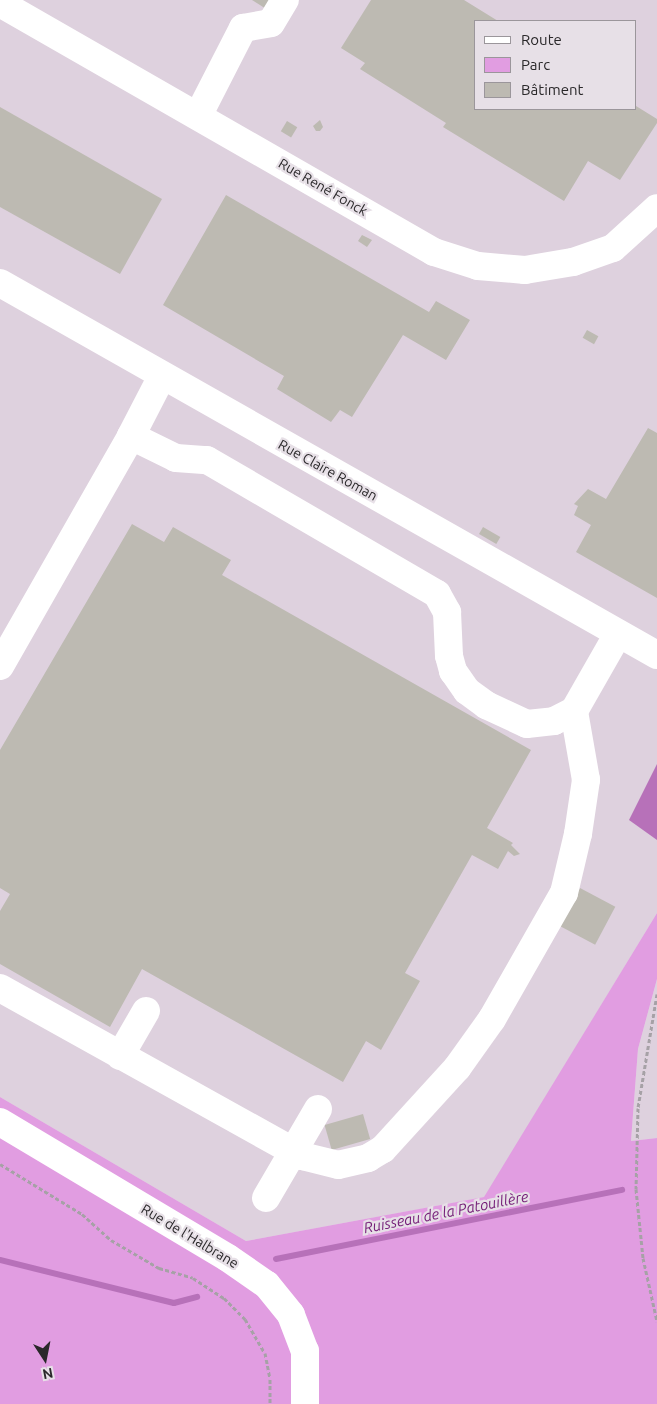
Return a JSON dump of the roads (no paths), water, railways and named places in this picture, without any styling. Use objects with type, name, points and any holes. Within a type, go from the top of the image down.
[{"type":"street","points":[[198,116],[243,28],[271,23],[284,0]]},
{"type":"street","name":"Rue René Fonck","points":[[1,2],[434,252],[478,266],[525,270],[573,262],[613,248],[657,208]]},
{"type":"street","name":"Rue Claire Roman","points":[[0,283],[657,655]]},
{"type":"street","points":[[0,666],[131,436],[162,376]]},
{"type":"street","points":[[131,436],[176,458],[207,460],[437,594],[447,612],[449,656],[453,671],[467,691],[486,705],[527,724],[554,721],[574,711],[618,634]]},
{"type":"street","points":[[0,644],[22,628]]},
{"type":"street","points":[[0,988],[293,1151],[338,1166],[368,1158],[384,1149],[457,1068],[492,1019],[564,892],[578,834],[586,780],[574,711]]},
{"type":"street","points":[[120,1056],[146,1012]]},
{"type":"street","points":[[266,1198],[318,1109]]},
{"type":"street","name":"Rue de l'Halbrane","points":[[0,1122],[228,1258],[267,1285],[290,1315],[305,1351],[305,1404]]},
{"type":"waterway","name":"Ruisseau de la Patouillère","points":[[276,1259],[622,1190]]},
{"type":"waterway","name":"Ruisseau de la Patouillère","points":[[0,1260],[174,1303],[197,1297]]}]
